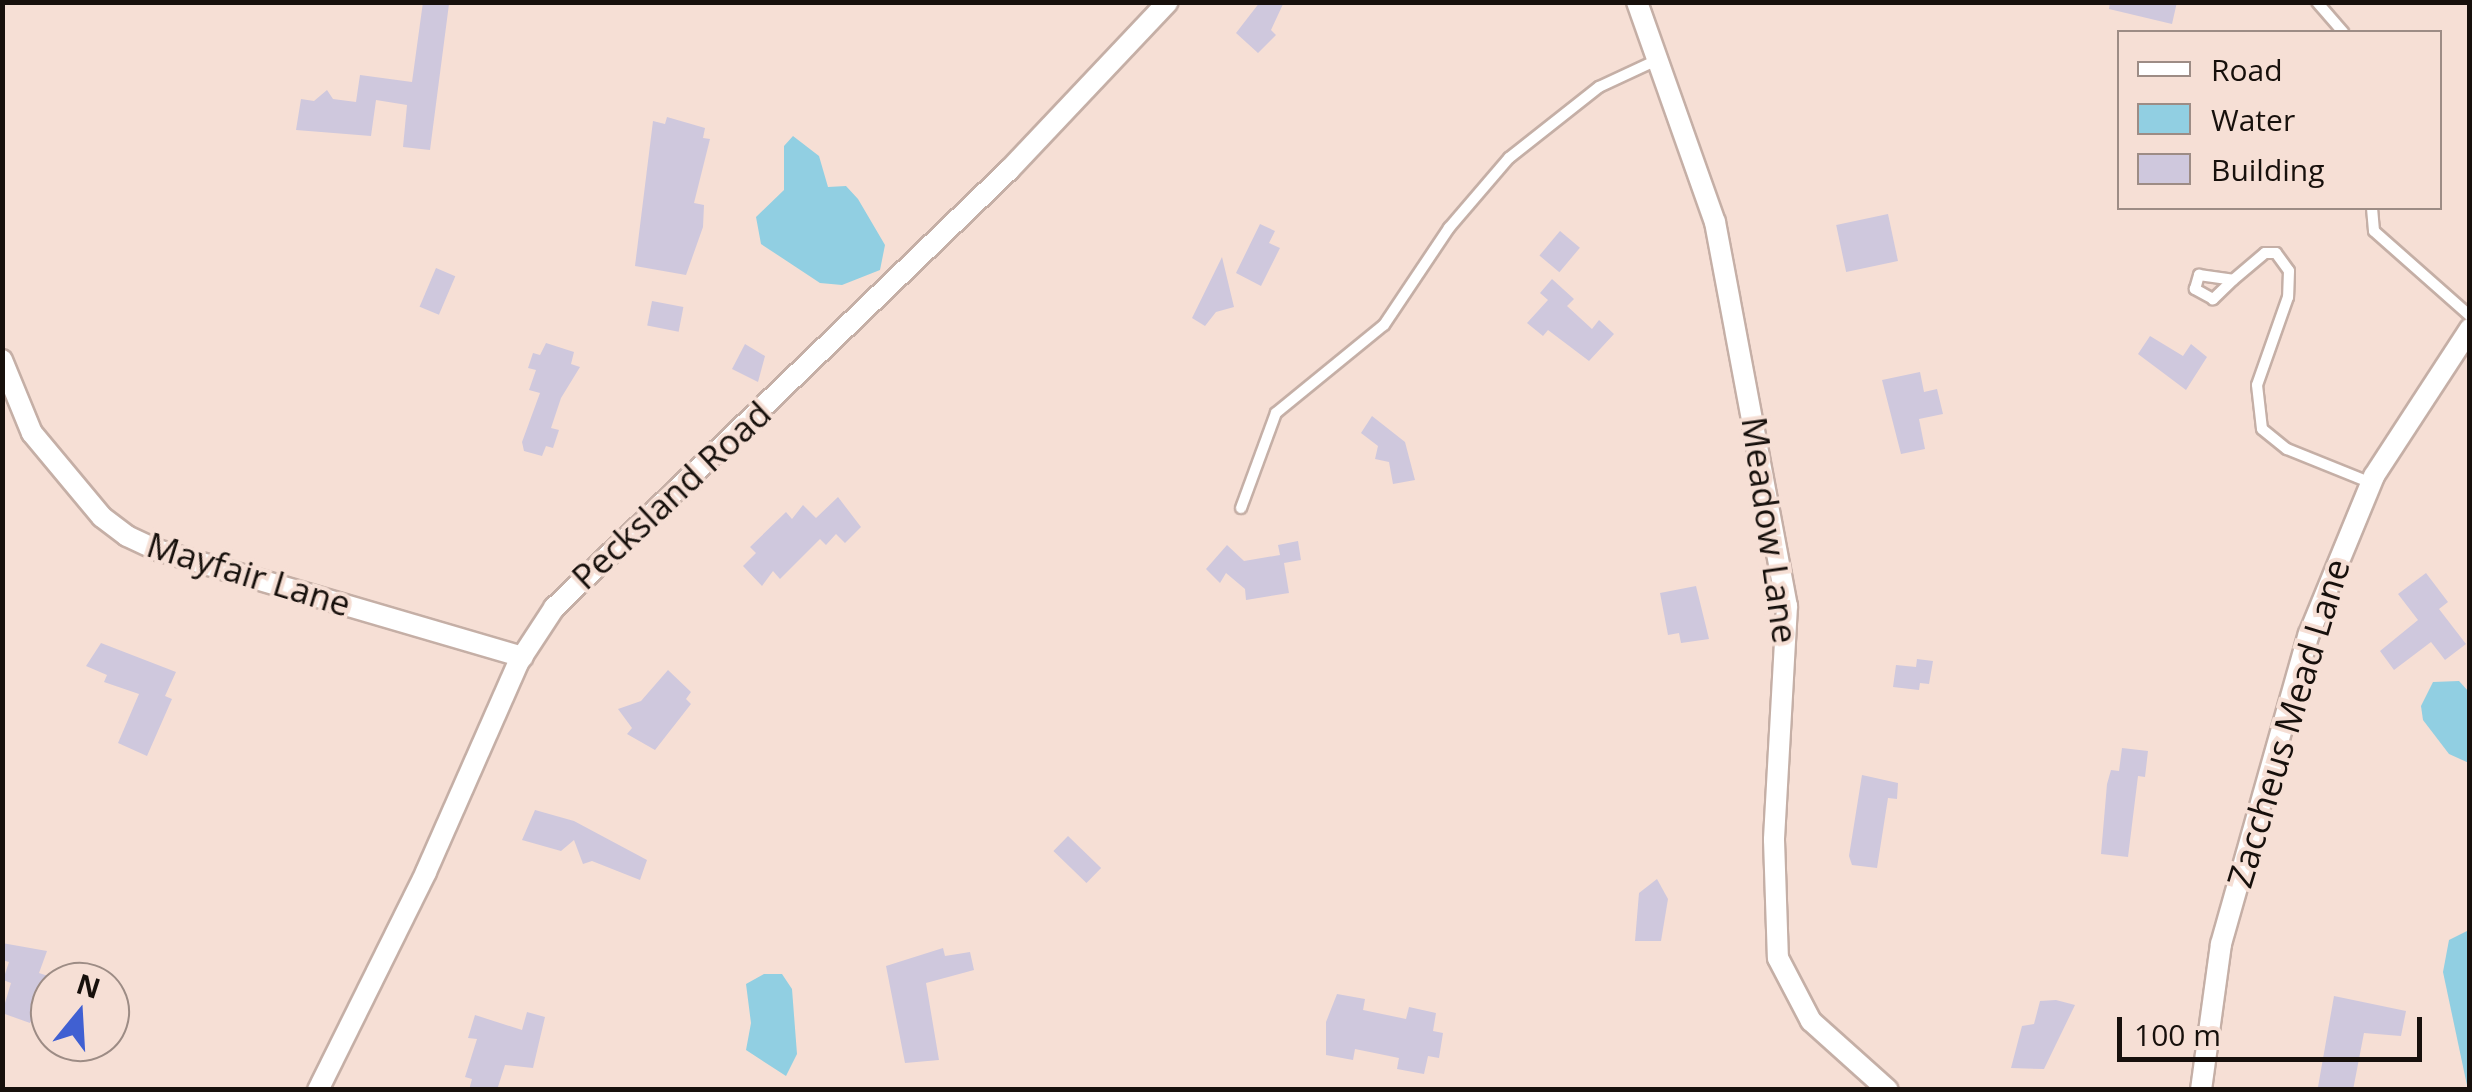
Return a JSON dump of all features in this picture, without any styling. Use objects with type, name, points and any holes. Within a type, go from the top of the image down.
[{"type":"street","name":"Pecksland Road","points":[[318,1090],[348,1038],[523,657],[582,578],[905,272],[1168,2]]},
{"type":"street","name":"Meadow Lane","points":[[1636,2],[1693,147],[1735,304],[1787,606],[1774,840],[1778,958],[1811,1021],[1836,1050],[1888,1090]]},
{"type":"street","name":"Zaccheus Mead Lane","points":[[2201,1090],[2209,1001],[2271,755],[2310,634],[2371,483],[2414,405],[2470,328]]},
{"type":"street","name":"Mayfair Lane","points":[[2,360],[32,434],[102,517],[128,536],[157,550],[523,657]]},
{"type":"lane","points":[[2317,2],[2341,30]]},
{"type":"lane","points":[[1241,508],[1276,413],[1384,325],[1468,204],[1508,158],[1599,87],[1659,60]]},
{"type":"lane","points":[[2372,210],[2374,231],[2470,316]]},
{"type":"lane","points":[[2233,280],[2270,252],[2289,271],[2288,297],[2257,385],[2262,429],[2287,449],[2371,483]]},
{"type":"water","points":[[793,136],[819,156],[828,187],[846,186],[858,199],[885,245],[880,270],[842,285],[820,283],[761,244],[756,217],[784,190],[784,146]]},
{"type":"water","points":[[2459,681],[2469,692],[2469,763],[2449,754],[2423,720],[2421,706],[2433,682]]},
{"type":"water","points":[[2469,930],[2468,1090],[2443,972],[2449,940]]},
{"type":"water","points":[[764,974],[782,974],[792,989],[797,1054],[786,1076],[746,1050],[751,1023],[746,984]]},
{"type":"building","points":[[423,2],[449,4],[430,150],[403,147],[407,105],[376,100],[371,136],[296,130],[301,99],[314,101],[327,90],[333,99],[356,102],[360,75],[412,82]]},
{"type":"building","points":[[1260,2],[1284,2],[1271,30],[1276,35],[1258,53],[1236,33]]},
{"type":"building","points":[[2110,2],[2177,2],[2172,24],[2109,9]]},
{"type":"building","points":[[667,117],[705,128],[703,138],[710,139],[694,203],[704,205],[703,227],[686,275],[635,266],[653,121],[665,124]]},
{"type":"building","points":[[1888,214],[1898,261],[1846,272],[1836,225]]},
{"type":"building","points":[[1260,224],[1275,231],[1269,243],[1280,248],[1261,286],[1236,273]]},
{"type":"building","points":[[1560,231],[1580,248],[1559,272],[1539,256]]},
{"type":"building","points":[[1222,257],[1234,307],[1216,312],[1205,326],[1192,318]]},
{"type":"building","points":[[436,268],[455,276],[439,315],[420,307]]},
{"type":"building","points":[[1552,279],[1574,299],[1567,306],[1592,329],[1599,320],[1614,334],[1589,361],[1548,330],[1543,336],[1527,323],[1548,300],[1540,293]]},
{"type":"building","points":[[652,301],[683,307],[679,332],[647,326]]},
{"type":"building","points":[[2150,336],[2183,356],[2191,344],[2207,357],[2186,390],[2138,354]]},
{"type":"building","points":[[546,343],[574,352],[571,364],[580,367],[561,398],[551,428],[559,430],[553,448],[546,446],[542,456],[524,451],[522,442],[540,393],[529,390],[536,370],[528,368],[533,353],[540,355]]},
{"type":"building","points":[[745,344],[765,356],[758,382],[732,369]]},
{"type":"building","points":[[1920,372],[1924,392],[1937,389],[1943,414],[1919,419],[1925,449],[1901,454],[1882,380]]},
{"type":"building","points":[[1372,416],[1405,442],[1415,480],[1393,484],[1389,462],[1375,459],[1378,446],[1361,433]]},
{"type":"building","points":[[838,497],[861,527],[845,543],[836,534],[826,545],[820,539],[780,579],[773,571],[762,586],[743,566],[756,553],[750,547],[786,512],[792,519],[803,505],[816,518]]},
{"type":"building","points":[[1298,541],[1301,560],[1284,563],[1289,593],[1246,600],[1245,589],[1226,573],[1220,583],[1206,569],[1227,545],[1244,561],[1280,555],[1278,545]]},
{"type":"building","points":[[2426,573],[2448,602],[2439,609],[2466,644],[2445,660],[2431,642],[2394,670],[2380,651],[2418,620],[2398,594]]},
{"type":"building","points":[[1696,586],[1709,639],[1681,643],[1679,633],[1668,635],[1660,593]]},
{"type":"building","points":[[101,643],[176,672],[165,696],[172,699],[147,756],[118,743],[139,694],[104,682],[107,675],[86,666]]},
{"type":"building","points":[[1917,659],[1933,661],[1929,684],[1920,683],[1919,690],[1893,687],[1896,665],[1916,667]]},
{"type":"building","points":[[668,670],[691,692],[686,699],[691,704],[655,750],[627,734],[632,728],[618,709],[641,701]]},
{"type":"building","points":[[2122,748],[2148,751],[2145,777],[2138,776],[2128,857],[2101,854],[2107,784],[2111,770],[2119,771]]},
{"type":"building","points":[[1862,775],[1898,783],[1897,799],[1888,798],[1877,868],[1852,865],[1849,856]]},
{"type":"building","points":[[535,810],[574,821],[647,860],[640,880],[592,861],[583,864],[574,840],[561,851],[522,840]]},
{"type":"building","points":[[1068,836],[1101,868],[1087,883],[1053,851]]},
{"type":"building","points":[[1657,879],[1668,899],[1661,941],[1635,941],[1639,893]]},
{"type":"building","points":[[2,943],[47,951],[43,962],[30,962],[30,1023],[2,1013],[11,983],[3,980],[9,962],[2,960]]},
{"type":"building","points":[[943,948],[945,956],[970,952],[974,970],[926,983],[939,1060],[905,1063],[886,966]]},
{"type":"building","points":[[1337,994],[1365,999],[1363,1010],[1406,1019],[1409,1007],[1436,1013],[1433,1031],[1443,1033],[1439,1058],[1428,1056],[1424,1074],[1397,1069],[1399,1058],[1355,1049],[1353,1060],[1326,1055],[1326,1022]]},
{"type":"building","points":[[2334,996],[2406,1011],[2401,1036],[2364,1033],[2353,1090],[2318,1087]]},
{"type":"building","points":[[2040,1001],[2075,1005],[2044,1069],[2011,1068],[2022,1026],[2034,1024]]},
{"type":"building","points":[[527,1012],[545,1017],[533,1068],[505,1065],[497,1090],[469,1090],[472,1079],[465,1077],[477,1039],[468,1038],[475,1015],[522,1030]]}]
